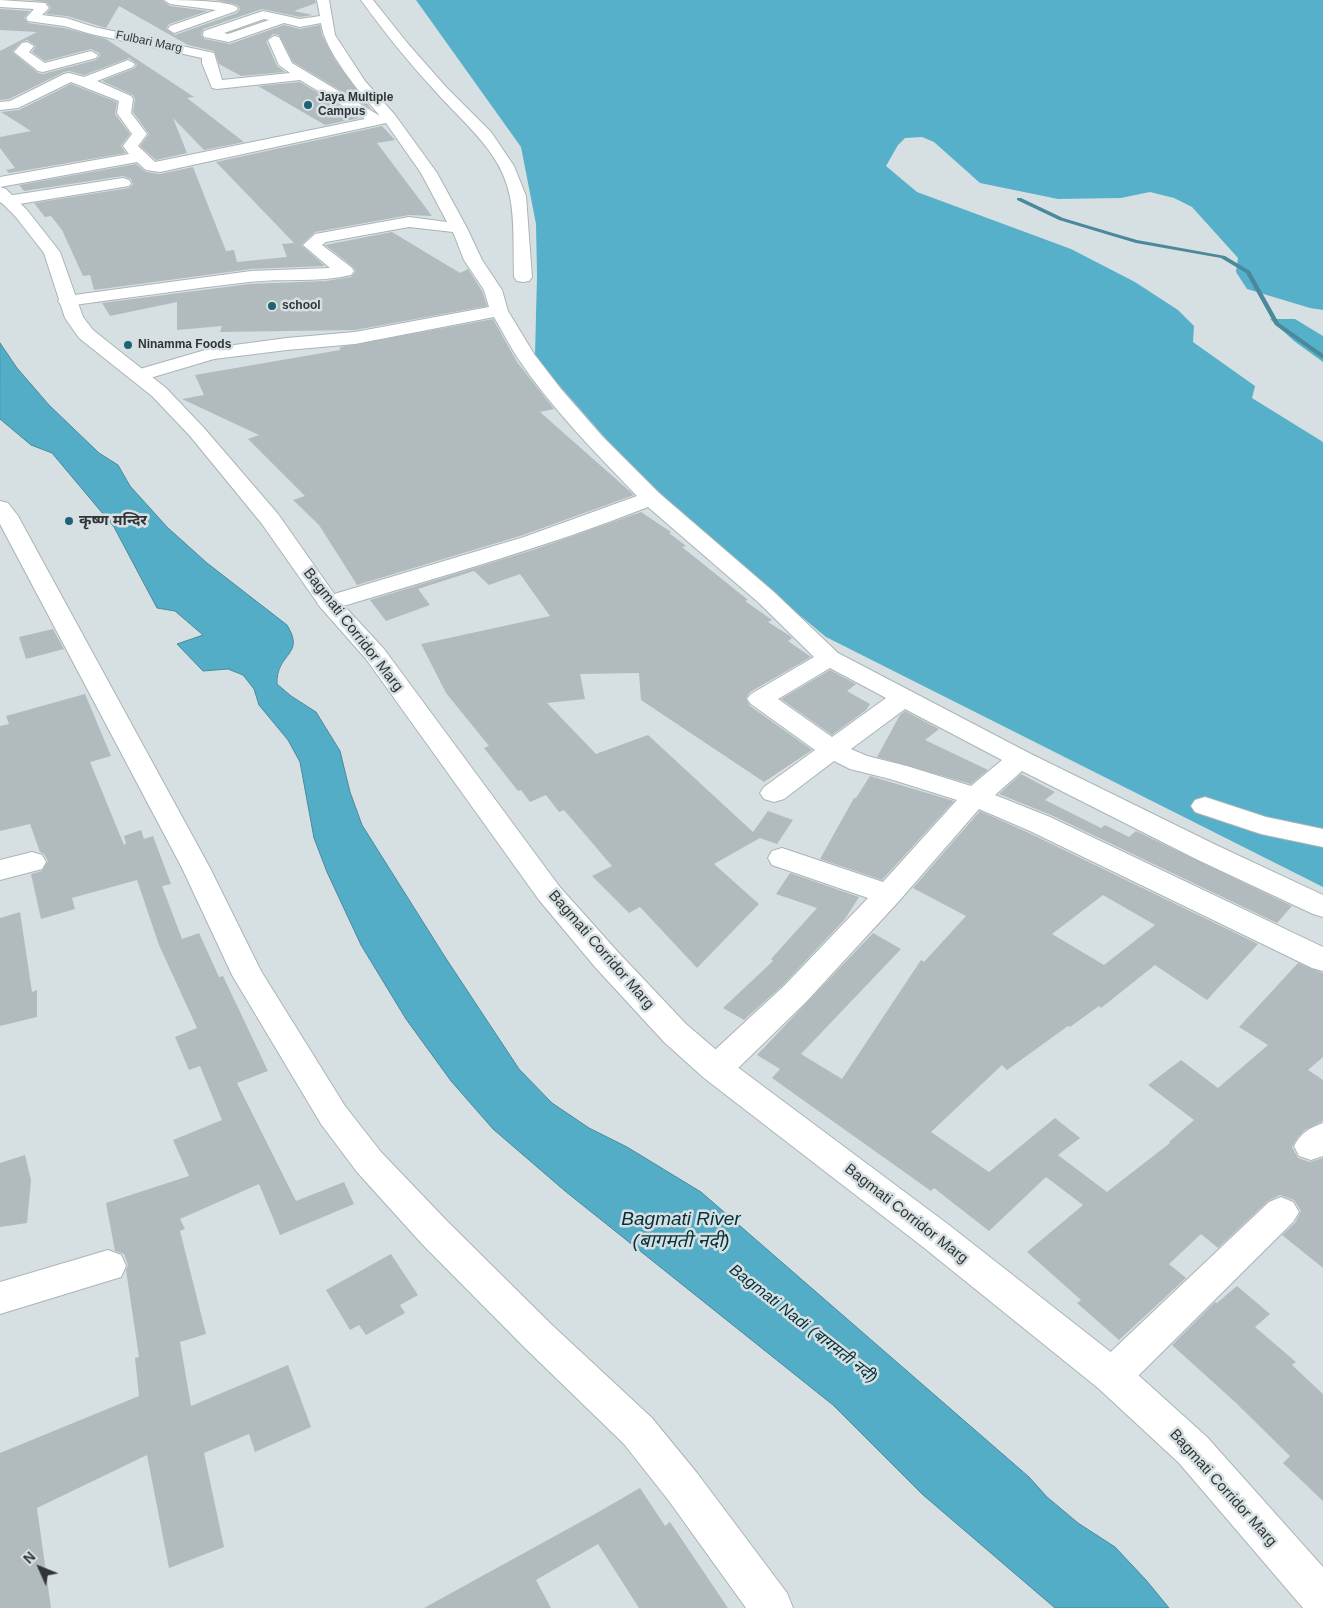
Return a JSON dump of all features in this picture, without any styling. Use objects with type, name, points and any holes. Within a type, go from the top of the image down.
[{"type":"street","points":[[0,3],[32,5],[44,0]]},
{"type":"street","points":[[170,0],[232,8],[302,22],[325,19]]},
{"type":"street","points":[[323,0],[329,35],[385,120],[429,173],[459,228],[473,260],[493,290],[499,311],[526,356],[554,394],[651,498],[767,598],[829,658],[1020,759],[1206,852],[1323,907]]},
{"type":"street","points":[[367,0],[404,48],[442,91],[486,135],[506,166],[518,196],[524,277]]},
{"type":"street","name":"Fulbari Marg","points":[[32,5],[43,8],[33,18],[66,22],[209,56],[209,63],[217,85],[303,76]]},
{"type":"street","points":[[174,30],[232,8]]},
{"type":"street","points":[[263,15],[209,34],[229,38],[283,19]]},
{"type":"street","points":[[274,40],[286,65],[385,120]]},
{"type":"street","points":[[27,46],[21,52],[43,68],[91,55]]},
{"type":"street","points":[[85,81],[128,64]]},
{"type":"street","points":[[0,106],[13,105],[69,77],[85,81],[126,99],[124,113],[140,134],[130,146],[150,167],[160,167],[385,120]]},
{"type":"street","points":[[2,192],[140,157]]},
{"type":"street","points":[[2,192],[123,183]]},
{"type":"street","name":"Bagmati Corridor Marg","points":[[2,192],[22,213],[52,252],[67,302],[74,318],[86,334],[159,392],[197,432],[270,519],[329,603],[375,654],[550,893],[606,959],[675,1033],[716,1069],[936,1236],[1112,1376],[1193,1450],[1323,1599]]},
{"type":"street","points":[[67,302],[251,276],[316,276],[345,271],[310,244],[321,238],[408,222],[459,228]]},
{"type":"street","points":[[140,376],[212,354],[287,344],[355,338],[499,311]]},
{"type":"street","points":[[329,603],[487,555],[620,511],[651,498]]},
{"type":"street","points":[[0,508],[7,516],[31,560],[196,868],[247,975],[333,1114],[369,1162],[435,1233],[539,1337],[638,1431],[683,1487],[772,1608]]},
{"type":"street","points":[[829,658],[760,699],[833,750],[859,764],[897,772],[975,797],[1040,824],[1323,960]]},
{"type":"street","points":[[774,792],[904,698]]},
{"type":"street","points":[[716,1069],[795,994],[889,894],[975,797],[1020,759]]},
{"type":"street","points":[[1206,806],[1260,825],[1323,838]]},
{"type":"street","points":[[782,858],[889,894]]},
{"type":"street","points":[[0,870],[32,862]]},
{"type":"street","points":[[1112,1376],[1281,1212]]},
{"type":"street","points":[[0,1298],[108,1266]]},
{"type":"shaded area","points":[[416,0],[1323,0],[1323,310],[1310,308],[1247,289],[1236,272],[1238,258],[1192,207],[1174,198],[1150,192],[1121,198],[1058,199],[980,183],[934,142],[922,137],[905,138],[898,145],[886,166],[917,192],[1071,249],[1135,282],[1178,310],[1194,326],[1193,342],[1255,386],[1252,398],[1323,442],[1323,887],[826,637],[656,496],[535,355],[536,224],[521,147]]},
{"type":"shaded area","points":[[1270,319],[1295,319],[1323,336],[1323,362],[1294,341]]},
{"type":"water","name":"Bagmati River (बागमती नदी)","points":[[0,343],[17,368],[49,405],[99,453],[118,465],[130,486],[167,527],[207,563],[287,625],[292,635],[292,649],[281,666],[277,684],[291,696],[316,712],[340,751],[350,792],[362,825],[445,957],[519,1069],[552,1103],[589,1128],[627,1147],[701,1192],[1029,1477],[1047,1497],[1078,1523],[1115,1547],[1169,1608],[1055,1608],[922,1494],[833,1405],[565,1191],[493,1129],[451,1081],[406,1019],[361,945],[327,872],[314,838],[300,762],[288,740],[259,705],[254,689],[243,675],[228,669],[203,671],[177,644],[203,635],[175,611],[157,608],[114,527],[52,453],[31,445],[0,419]]},
{"type":"building","points":[[28,0],[162,0],[170,6],[208,11],[169,24],[166,29],[175,35],[237,13],[240,9],[239,6],[234,4],[214,0],[315,0],[316,3],[294,11],[313,15],[300,17],[262,9],[203,29],[201,35],[204,39],[230,44],[284,25],[300,29],[320,25],[322,35],[335,60],[371,109],[293,62],[279,35],[273,34],[266,41],[277,66],[285,72],[241,76],[219,64],[214,51],[188,45],[119,6],[106,28],[67,16],[46,14],[51,8],[46,2]]},
{"type":"building","points":[[0,9],[30,11],[24,18],[28,23],[64,28],[106,39],[194,97],[187,98],[244,142],[204,150],[173,118],[187,153],[156,160],[140,146],[149,134],[133,112],[135,99],[133,95],[102,81],[135,68],[137,64],[129,58],[84,75],[69,71],[64,72],[9,99],[0,100],[0,51],[37,32],[0,30]],"holes":[[[27,40],[36,46],[32,52],[45,61],[91,49],[99,53],[100,56],[96,60],[43,74],[38,73],[12,52],[21,42]]]},
{"type":"building","points":[[300,82],[360,118],[325,125],[258,86]]},
{"type":"building","points":[[71,84],[117,102],[115,114],[130,134],[121,146],[126,153],[9,173],[6,170],[15,168],[0,148],[0,137],[31,131],[1,112],[19,110]]},
{"type":"building","points":[[382,126],[395,140],[377,143],[432,216],[409,215],[315,232],[301,245],[325,266],[251,269],[94,290],[90,275],[83,276],[62,230],[51,216],[45,217],[34,203],[129,188],[133,184],[131,179],[123,176],[24,191],[19,185],[136,164],[146,172],[160,174],[193,167],[226,251],[234,250],[237,262],[287,257],[282,244],[294,243],[216,162]]},
{"type":"building","points":[[392,232],[460,273],[468,269],[482,291],[487,306],[355,330],[220,332],[222,326],[177,330],[177,302],[110,316],[102,303],[249,284],[326,281],[351,277],[356,271],[352,266],[325,245]]},
{"type":"building","points":[[493,319],[517,362],[554,409],[540,412],[634,495],[523,535],[357,585],[319,525],[293,500],[305,496],[248,439],[259,435],[182,399],[204,395],[195,375],[340,350],[340,347]]},
{"type":"building","points":[[641,512],[671,532],[669,533],[686,546],[682,547],[748,600],[745,601],[772,620],[768,622],[790,636],[792,638],[788,641],[811,657],[750,692],[746,698],[750,706],[812,750],[764,782],[641,700],[639,673],[580,674],[585,699],[547,703],[596,754],[648,735],[753,832],[768,811],[793,820],[777,844],[760,838],[714,864],[759,904],[697,968],[640,907],[629,913],[592,876],[612,866],[564,810],[559,812],[546,795],[530,802],[521,790],[518,791],[484,748],[489,746],[446,693],[421,644],[550,616],[520,574],[489,585],[474,571],[418,589],[430,605],[386,621],[370,600],[533,550]]},
{"type":"building","points":[[53,629],[64,649],[26,659],[19,637]]},
{"type":"building","points":[[830,670],[856,684],[847,691],[870,704],[866,710],[832,735],[781,699]]},
{"type":"building","points":[[85,694],[111,756],[90,762],[124,845],[126,844],[124,836],[141,830],[144,839],[153,836],[171,884],[162,886],[182,939],[199,933],[219,977],[223,976],[268,1071],[237,1083],[296,1201],[344,1182],[354,1204],[280,1235],[259,1184],[180,1219],[185,1229],[180,1231],[206,1334],[180,1342],[191,1406],[288,1365],[311,1427],[255,1452],[249,1434],[204,1453],[224,1547],[169,1568],[147,1455],[37,1508],[51,1608],[0,1608],[0,1453],[139,1396],[135,1358],[139,1357],[126,1270],[128,1265],[124,1254],[115,1251],[106,1203],[189,1176],[173,1140],[222,1120],[200,1066],[189,1070],[175,1037],[197,1028],[159,945],[137,880],[72,898],[75,909],[41,919],[31,874],[42,871],[48,861],[44,854],[40,852],[30,824],[0,831],[0,726],[9,724],[6,716]]},
{"type":"building","points":[[905,711],[939,729],[925,740],[988,770],[971,784],[877,757],[900,715]]},
{"type":"building","points":[[1021,774],[1055,792],[1045,800],[1101,828],[1105,825],[1129,837],[1136,831],[1292,906],[1277,923],[1051,815],[999,794]]},
{"type":"building","points":[[870,776],[954,801],[882,880],[820,859],[854,798],[856,798]]},
{"type":"building","points":[[980,811],[1258,944],[1207,1000],[1155,965],[1101,1008],[1099,1006],[1070,1027],[1068,1026],[1007,1070],[1002,1065],[931,1132],[989,1172],[1055,1118],[1080,1138],[1058,1155],[1107,1192],[1170,1143],[1194,1120],[1148,1085],[1181,1060],[1218,1088],[1268,1045],[1239,1027],[1298,963],[1323,973],[1323,1057],[1308,1070],[1323,1080],[1323,1121],[1305,1130],[1292,1147],[1298,1158],[1310,1162],[1323,1158],[1323,1268],[1282,1235],[1295,1223],[1301,1211],[1294,1200],[1280,1195],[1268,1201],[1218,1248],[1201,1234],[1169,1264],[1186,1278],[1119,1340],[1077,1303],[1081,1300],[1027,1252],[1083,1205],[1046,1177],[989,1231],[934,1188],[931,1191],[772,1078],[780,1069],[757,1055],[873,933],[901,949],[801,1054],[842,1079],[921,960],[924,962],[966,916],[913,888]],"holes":[[[1103,895],[1155,925],[1104,965],[1052,934]]]},
{"type":"building","points":[[790,873],[859,897],[845,919],[783,985],[744,1020],[723,1008],[773,961],[771,959],[817,908],[776,894]]},
{"type":"building","points":[[20,912],[32,992],[37,990],[37,1017],[0,1026],[0,918]]},
{"type":"building","points":[[25,1155],[31,1180],[27,1223],[0,1227],[0,1163]]},
{"type":"building","points":[[391,1254],[418,1295],[400,1305],[405,1313],[366,1335],[359,1325],[350,1330],[326,1290]]},
{"type":"building","points":[[1237,1286],[1270,1314],[1255,1327],[1296,1362],[1292,1365],[1323,1394],[1323,1501],[1283,1463],[1290,1456],[1235,1402],[1172,1345],[1215,1302],[1217,1303]]},
{"type":"building","points":[[640,1488],[665,1526],[670,1522],[728,1608],[639,1608],[598,1544],[536,1580],[551,1608],[424,1608],[595,1514]]},
{"type":"waterway","points":[[1019,199],[1061,219],[1111,234],[1136,241],[1223,257],[1248,272],[1277,324],[1323,357]]},
{"type":"place","name":"Jaya Multiple Campus","points":[[308,105]]},
{"type":"place","name":"school","points":[[272,306]]},
{"type":"place","name":"Ninamma Foods","points":[[128,345]]},
{"type":"place","name":"कृष्ण मन्दिर","points":[[69,521]]},
{"type":"water label","name":"Bagmati Nadi (बागमती नदी)","points":[[803,1324]]}]
